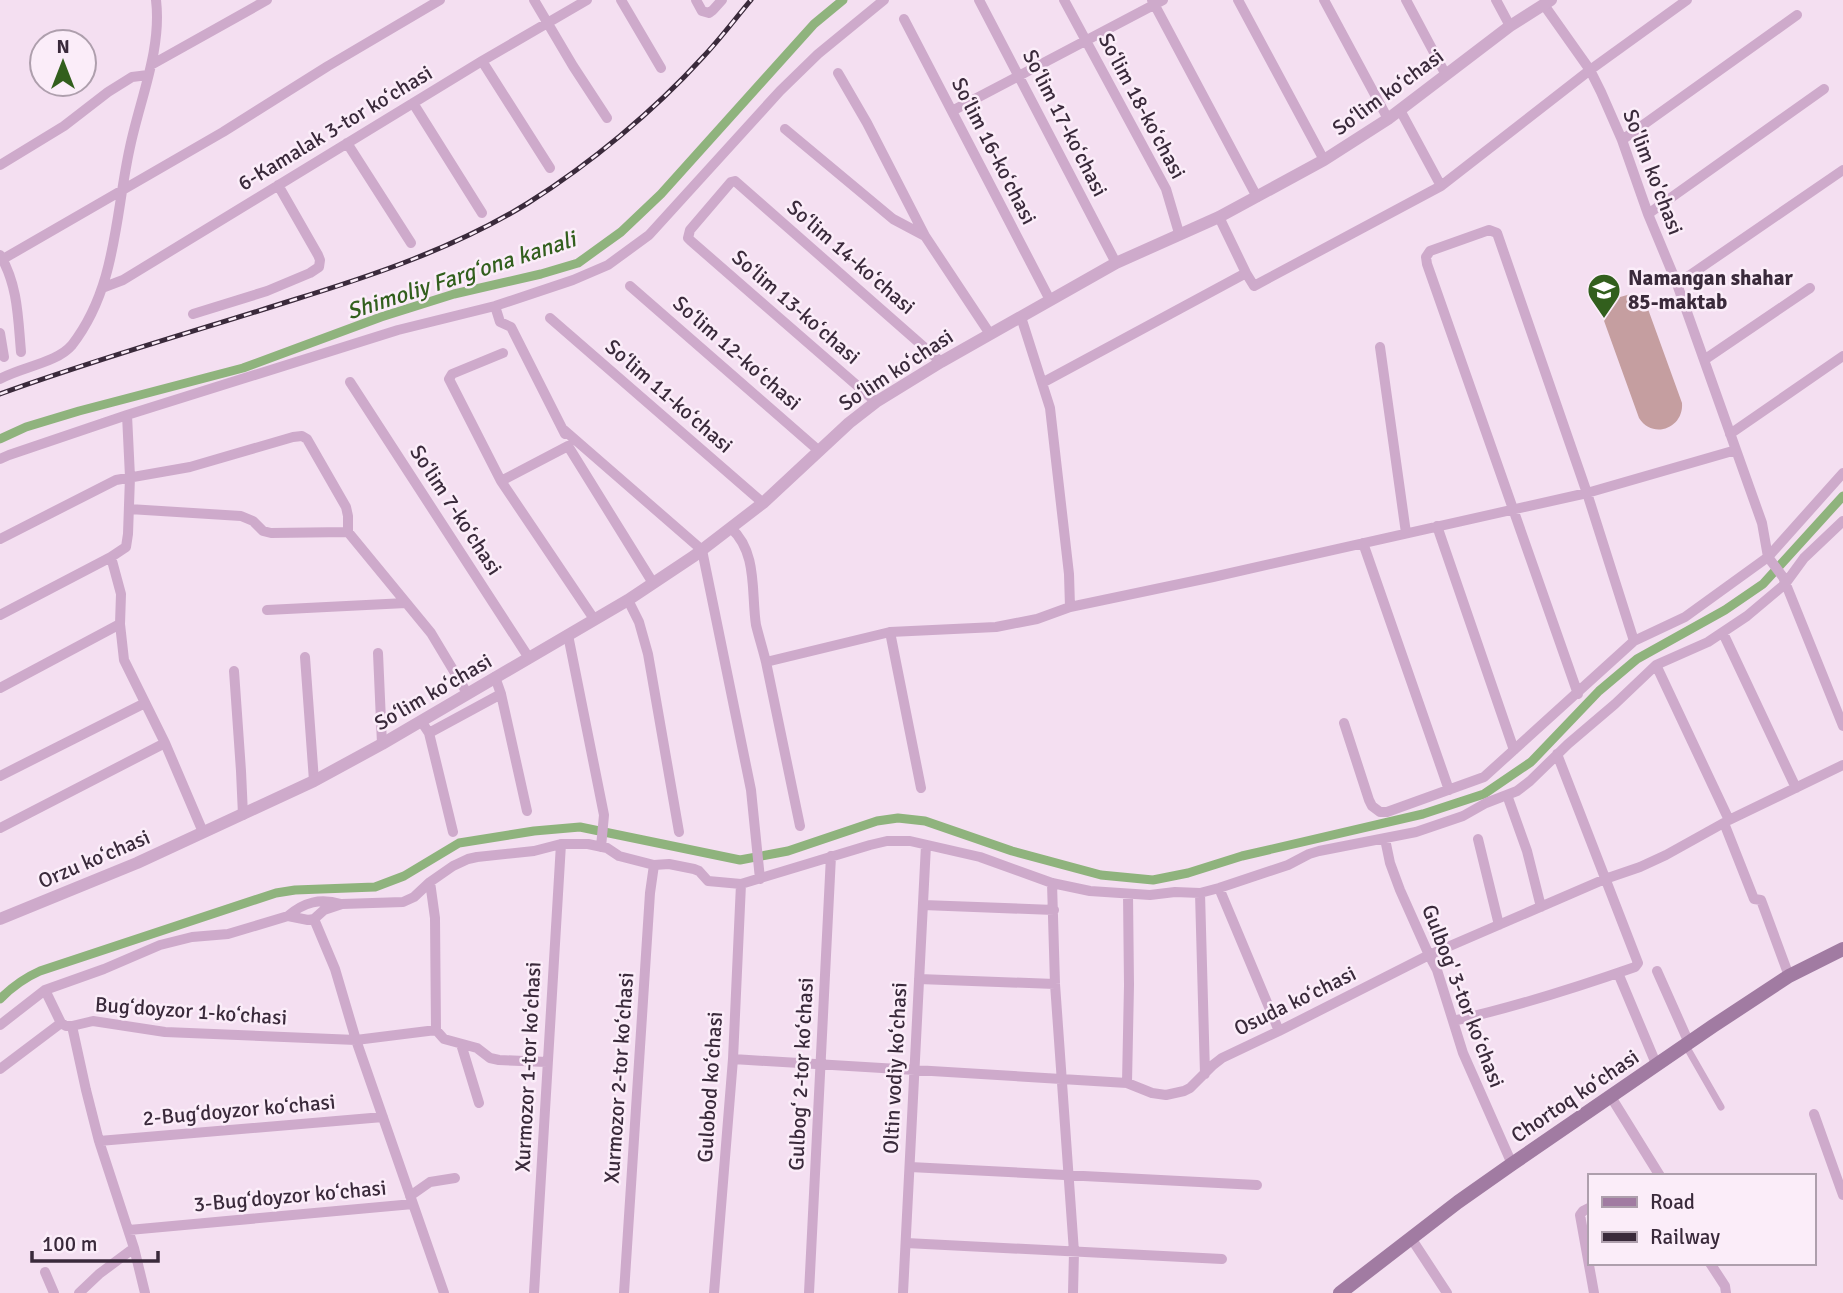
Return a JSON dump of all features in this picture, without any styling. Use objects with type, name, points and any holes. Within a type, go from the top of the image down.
[{"type":"main road","name":"Chortoq koʻchasi","points":[[1339,1293],[1512,1164],[1789,976],[1843,950]]},
{"type":"street","points":[[0,379],[57,356],[69,348],[85,324],[102,288],[110,266],[130,149],[154,47],[156,0]]},
{"type":"street","points":[[0,165],[64,126],[132,77],[149,70],[267,0]]},
{"type":"street","points":[[21,352],[14,284],[1,257],[223,132],[440,0]]},
{"type":"street","points":[[534,0],[607,118]]},
{"type":"street","name":"6-Kamalak 3-tor koʻchasi","points":[[102,288],[122,280],[587,0]]},
{"type":"street","points":[[621,0],[661,68]]},
{"type":"street","points":[[695,0],[702,11],[709,13],[722,0]]},
{"type":"street","points":[[0,459],[127,415],[398,330],[495,306],[590,274],[649,235],[780,91],[818,54],[884,0]]},
{"type":"street","name":"Soʻlim 17-koʻchasi","points":[[979,0],[1116,263]]},
{"type":"street","name":"Soʻlim 18-koʻchasi","points":[[1064,0],[1166,189],[1179,233]]},
{"type":"street","points":[[1238,0],[1324,160]]},
{"type":"street","points":[[1324,0],[1388,119]]},
{"type":"street","points":[[1406,0],[1446,75]]},
{"type":"street","points":[[1496,0],[1510,26]]},
{"type":"street","points":[[1219,217],[1246,274],[1255,286],[1441,186],[1590,70],[1687,0]]},
{"type":"street","points":[[952,111],[1156,1],[1257,197]]},
{"type":"street","name":"Soʻlim koʻchasi","points":[[203,832],[314,781],[383,744],[628,600],[702,550],[764,503],[818,450],[876,402],[1116,263],[1219,217],[1324,160],[1388,119],[1510,26],[1547,2]]},
{"type":"street","name":"So'lim ko'chasi","points":[[1547,2],[1590,70],[1622,140],[1648,214],[1677,284],[1762,523],[1770,560]]},
{"type":"street","points":[[1622,140],[1797,15]]},
{"type":"street","name":"Soʻlim 16-koʻchasi","points":[[904,19],[1050,300]]},
{"type":"street","points":[[482,61],[551,168]]},
{"type":"street","points":[[838,73],[867,122],[925,236],[990,334]]},
{"type":"street","points":[[1648,214],[1824,89]]},
{"type":"street","points":[[413,103],[482,213]]},
{"type":"street","points":[[1400,110],[1441,186]]},
{"type":"street","points":[[785,130],[893,219],[925,236]]},
{"type":"street","points":[[347,143],[411,243]]},
{"type":"street","points":[[1677,284],[1843,170]]},
{"type":"street","name":"Soʻlim 14-koʻchasi","points":[[691,241],[688,238],[690,230],[731,182],[735,181],[941,362]]},
{"type":"street","points":[[193,314],[267,291],[318,267],[318,256],[278,185]]},
{"type":"street","points":[[1577,694],[1432,277],[1426,257],[1430,251],[1489,230],[1497,233],[1587,493],[1634,641]]},
{"type":"street","name":"Soʻlim 13-koʻchasi","points":[[691,241],[876,402]]},
{"type":"street","points":[[1042,383],[1246,274]]},
{"type":"street","name":"Soʻlim 12-koʻchasi","points":[[630,286],[818,450]]},
{"type":"street","points":[[1704,360],[1810,288]]},
{"type":"street","points":[[495,306],[499,322],[511,327],[564,430],[568,446],[653,583]]},
{"type":"street","points":[[1021,317],[1050,408],[1069,574],[1070,607]]},
{"type":"street","name":"Soʻlim 11-koʻchasi","points":[[550,318],[764,503]]},
{"type":"street","points":[[0,333],[4,357]]},
{"type":"street","points":[[1380,347],[1406,533]]},
{"type":"street","points":[[503,353],[452,374],[449,379],[501,481],[594,619]]},
{"type":"street","points":[[1730,434],[1843,356]]},
{"type":"street","name":"Soʻlim 7-koʻchasi","points":[[350,383],[529,658]]},
{"type":"street","points":[[0,615],[125,547],[130,477],[127,415]]},
{"type":"street","points":[[564,430],[702,550],[751,790],[760,876]]},
{"type":"street","points":[[0,539],[116,480],[190,467],[302,436],[307,439],[343,502],[348,516],[348,531],[431,633],[467,693]]},
{"type":"street","points":[[501,481],[568,446]]},
{"type":"street","points":[[766,662],[890,632],[996,627],[1037,619],[1070,607],[1587,493],[1736,450]]},
{"type":"street","points":[[1344,723],[1368,800],[1380,812],[1387,812],[1483,777],[1634,641],[1685,617],[1770,560],[1843,473]]},
{"type":"street","points":[[129,509],[241,516],[253,521],[263,531],[271,533],[348,531]]},
{"type":"street","points":[[0,1025],[46,990],[160,945],[192,937],[228,934],[288,916],[296,909],[313,902],[403,902],[414,897],[453,866],[468,859],[534,851],[561,844],[601,845],[620,856],[654,865],[694,869],[708,881],[741,884],[760,876],[887,841],[910,841],[980,857],[1052,883],[1090,891],[1150,895],[1200,893],[1219,888],[1288,865],[1319,851],[1416,832],[1463,816],[1517,791],[1656,665],[1723,633],[1784,580],[1843,521]]},
{"type":"street","points":[[1437,526],[1514,750]]},
{"type":"street","points":[[731,528],[742,538],[753,574],[756,624],[800,826]]},
{"type":"street","points":[[1363,543],[1449,790]]},
{"type":"street","points":[[111,557],[121,594],[120,624],[124,660],[165,743],[203,832]]},
{"type":"street","points":[[1770,560],[1784,580],[1843,726]]},
{"type":"street","points":[[628,600],[639,622],[648,654],[679,832]]},
{"type":"street","points":[[267,610],[406,603]]},
{"type":"street","points":[[0,688],[120,624]]},
{"type":"street","points":[[890,632],[921,788]]},
{"type":"street","points":[[1723,633],[1796,788]]},
{"type":"street","points":[[568,635],[604,815],[601,845]]},
{"type":"street","points":[[378,653],[383,744]]},
{"type":"street","points":[[305,657],[314,781]]},
{"type":"street","points":[[1656,665],[1727,821],[1734,851],[1754,899],[1761,900],[1789,976]]},
{"type":"street","points":[[234,671],[243,815]]},
{"type":"street","points":[[495,677],[527,811]]},
{"type":"street","points":[[429,733],[501,694]]},
{"type":"street","points":[[0,776],[145,702]]},
{"type":"street","points":[[421,721],[429,733],[453,832]]},
{"type":"street","points":[[0,828],[165,743]]},
{"type":"street","points":[[1453,1021],[1565,992],[1635,967],[1638,961],[1557,754]]},
{"type":"street","name":"Osuda koʻchasi","points":[[733,1059],[1127,1083],[1152,1093],[1175,1094],[1190,1088],[1222,1058],[1429,955],[1605,879],[1640,867],[1843,765]]},
{"type":"street","points":[[1507,795],[1527,851],[1541,907]]},
{"type":"street","name":"Orzu koʻchasi","points":[[0,919],[137,863],[203,832]]},
{"type":"street","name":"Gulbog' 3-tor koʻchasi","points":[[1385,839],[1390,863],[1437,970],[1463,1053],[1512,1164]]},
{"type":"street","points":[[1478,839],[1499,925]]},
{"type":"street","name":"Xurmozor 1-tor koʻchasi","points":[[534,1293],[561,844]]},
{"type":"street","name":"Oltin vodiy koʻchasi","points":[[903,1293],[926,845]]},
{"type":"street","name":"Gulbogʻ 2-tor koʻchasi","points":[[809,1293],[831,856]]},
{"type":"street","name":"Xurmozor 2-tor koʻchasi","points":[[624,1293],[654,865]]},
{"type":"street","points":[[430,882],[435,918],[436,1030],[444,1039],[477,1048],[489,1058],[547,1062]]},
{"type":"street","points":[[1052,883],[1055,984],[1074,1252],[1073,1293]]},
{"type":"street","name":"Gulobod koʻchasi","points":[[714,1293],[733,1059],[741,884]]},
{"type":"street","points":[[1219,888],[1279,1031]]},
{"type":"street","points":[[1200,893],[1205,1074]]},
{"type":"street","points":[[1127,1083],[1128,894]]},
{"type":"street","points":[[288,916],[303,920],[314,919],[324,910],[342,904]]},
{"type":"street","points":[[923,905],[1054,910]]},
{"type":"street","points":[[314,919],[335,969],[356,1040],[444,1293]]},
{"type":"street","points":[[1657,971],[1688,1045],[1721,1107]]},
{"type":"street","points":[[1618,973],[1657,1066]]},
{"type":"street","points":[[919,979],[1055,984]]},
{"type":"street","points":[[0,1069],[61,1023],[46,990]]},
{"type":"street","name":"Bugʻdoyzor 1-koʻchasi","points":[[61,1023],[72,1026],[93,1021],[165,1032],[356,1040],[436,1030]]},
{"type":"street","points":[[72,1026],[99,1141],[134,1248],[145,1293]]},
{"type":"street","points":[[461,1044],[479,1103]]},
{"type":"street","points":[[1611,1097],[1659,1174]]},
{"type":"street","points":[[1814,1114],[1843,1195]]},
{"type":"street","name":"2-Bugʻdoyzor koʻchasi","points":[[99,1141],[383,1117]]},
{"type":"street","points":[[910,1167],[1257,1185]]},
{"type":"street","points":[[412,1200],[430,1182],[456,1178]]},
{"type":"street","name":"3-Bugʻdoyzor koʻchasi","points":[[128,1230],[412,1200]]},
{"type":"street","points":[[1588,1208],[1580,1215],[1588,1260]]},
{"type":"street","points":[[1411,1238],[1447,1293]]},
{"type":"street","points":[[906,1243],[1222,1259]]},
{"type":"street","points":[[86,1291],[99,1274],[134,1248]]},
{"type":"street","points":[[1589,1265],[1594,1293]]},
{"type":"street","points":[[1712,1265],[1725,1286],[1726,1293]]},
{"type":"street","points":[[45,1272],[54,1293]]},
{"type":"shaded area","points":[[1630,294],[1644,298],[1682,403],[1681,412],[1673,425],[1659,430],[1645,425],[1639,418],[1603,318],[1608,304]]},
{"type":"waterway","name":"Shimoliy Fargʻona kanali","points":[[0,439],[26,427],[79,411],[243,368],[381,317],[454,294],[578,263],[621,232],[661,194],[814,24],[843,0]]},
{"type":"waterway","points":[[0,999],[18,983],[40,971],[276,893],[375,887],[404,876],[459,843],[534,831],[580,827],[740,860],[788,851],[877,821],[898,818],[925,821],[1012,851],[1101,875],[1153,880],[1188,873],[1242,856],[1423,814],[1484,794],[1531,762],[1599,691],[1637,659],[1725,610],[1763,584],[1843,496]]},
{"type":"railway","points":[[0,394],[384,270],[472,234],[528,203],[620,136],[684,77],[751,0]]},
{"type":"place","name":"Namangan shahar 85-maktab","points":[[1604,320]]}]
